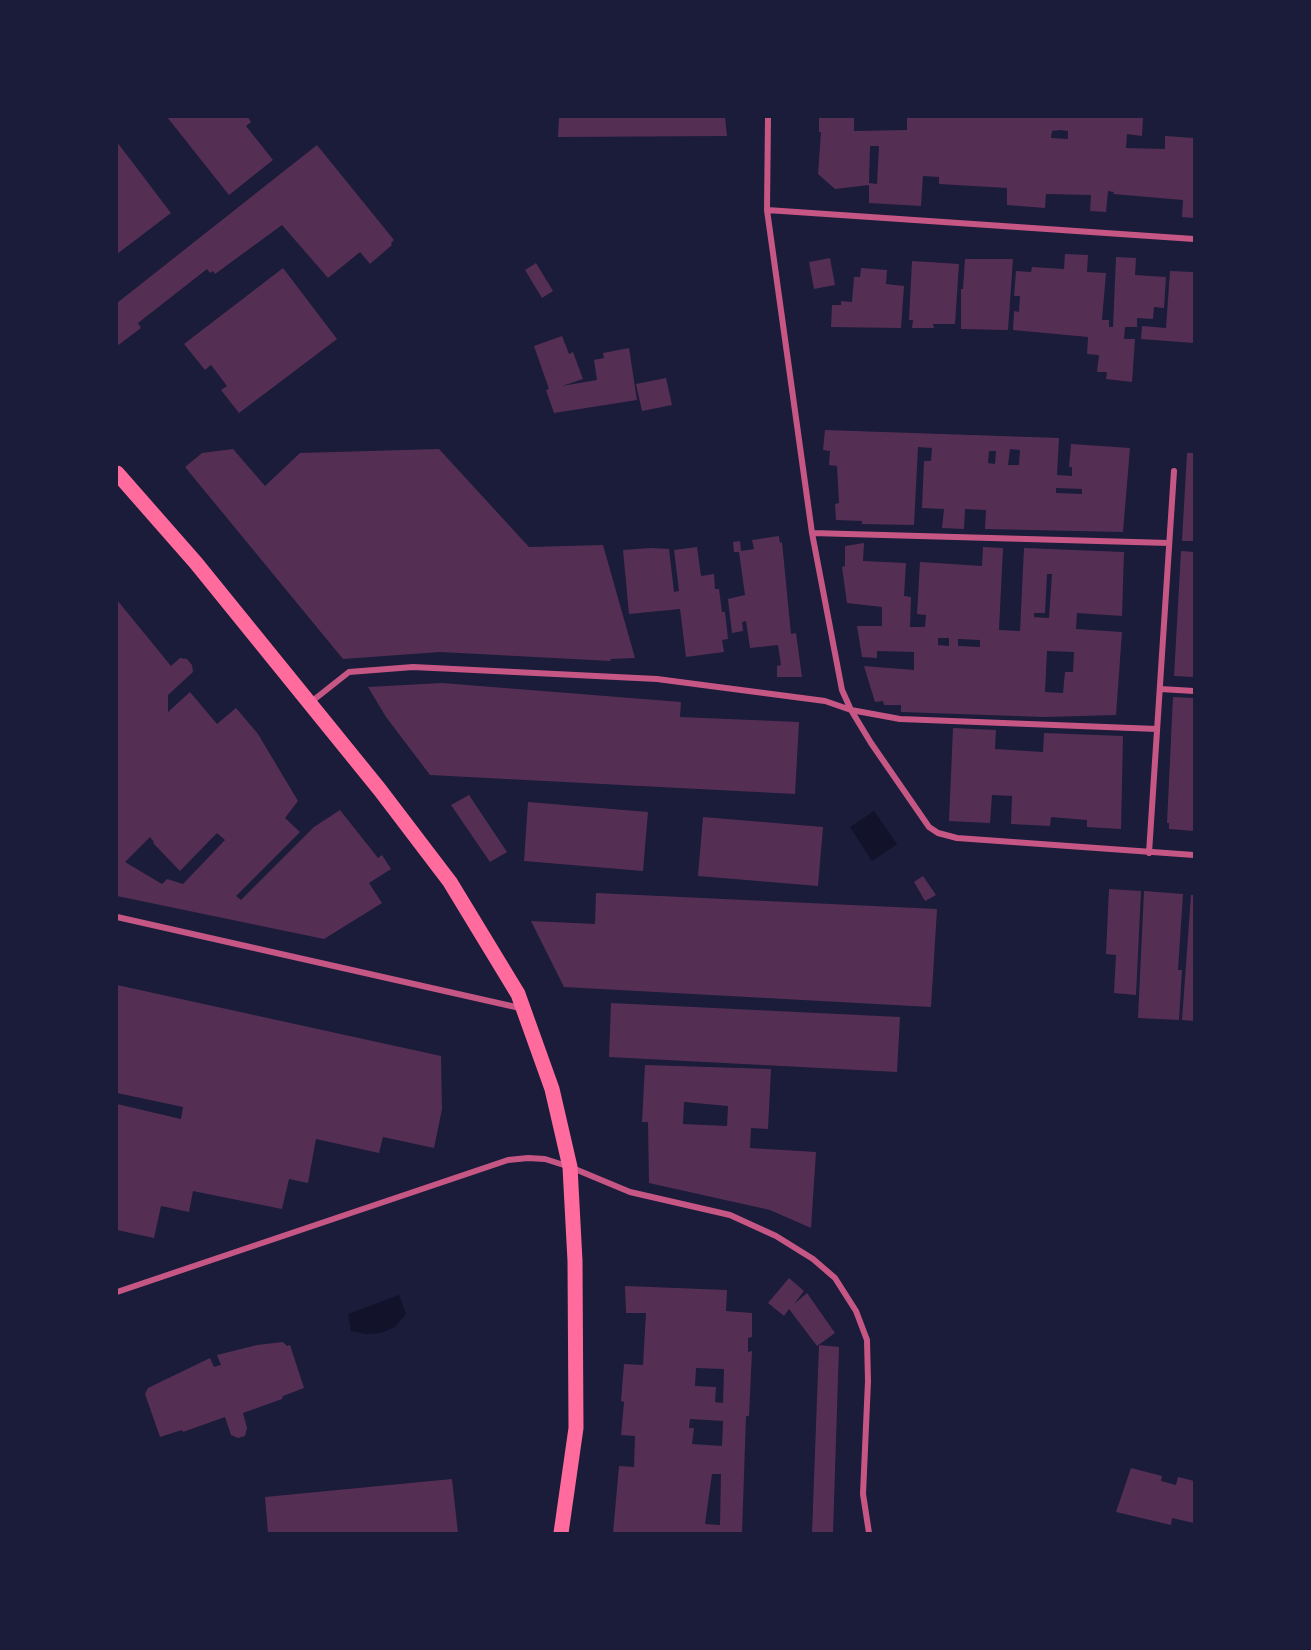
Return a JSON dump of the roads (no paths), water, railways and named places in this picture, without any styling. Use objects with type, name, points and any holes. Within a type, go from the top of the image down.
[{"type":"main road","points":[[117,473],[196,563],[380,790],[450,882],[518,994],[552,1089],[570,1167],[575,1261],[576,1428],[561,1533]]},
{"type":"street","points":[[768,117],[767,210],[812,533],[842,690],[871,743],[929,827],[938,833],[957,838],[1194,855]]},
{"type":"street","points":[[767,210],[1194,239]]},
{"type":"street","points":[[1149,853],[1174,471]]},
{"type":"street","points":[[812,533],[1169,543]]},
{"type":"street","points":[[309,704],[349,672],[413,667],[657,679],[825,701],[852,710],[900,720],[1156,729]]},
{"type":"street","points":[[1160,689],[1194,691]]},
{"type":"street","points":[[117,917],[524,1009]]},
{"type":"street","points":[[117,1292],[508,1160],[545,1159],[630,1192],[730,1215],[776,1236],[813,1259],[835,1278],[856,1311],[867,1340],[863,1494],[868,1533]]}]
